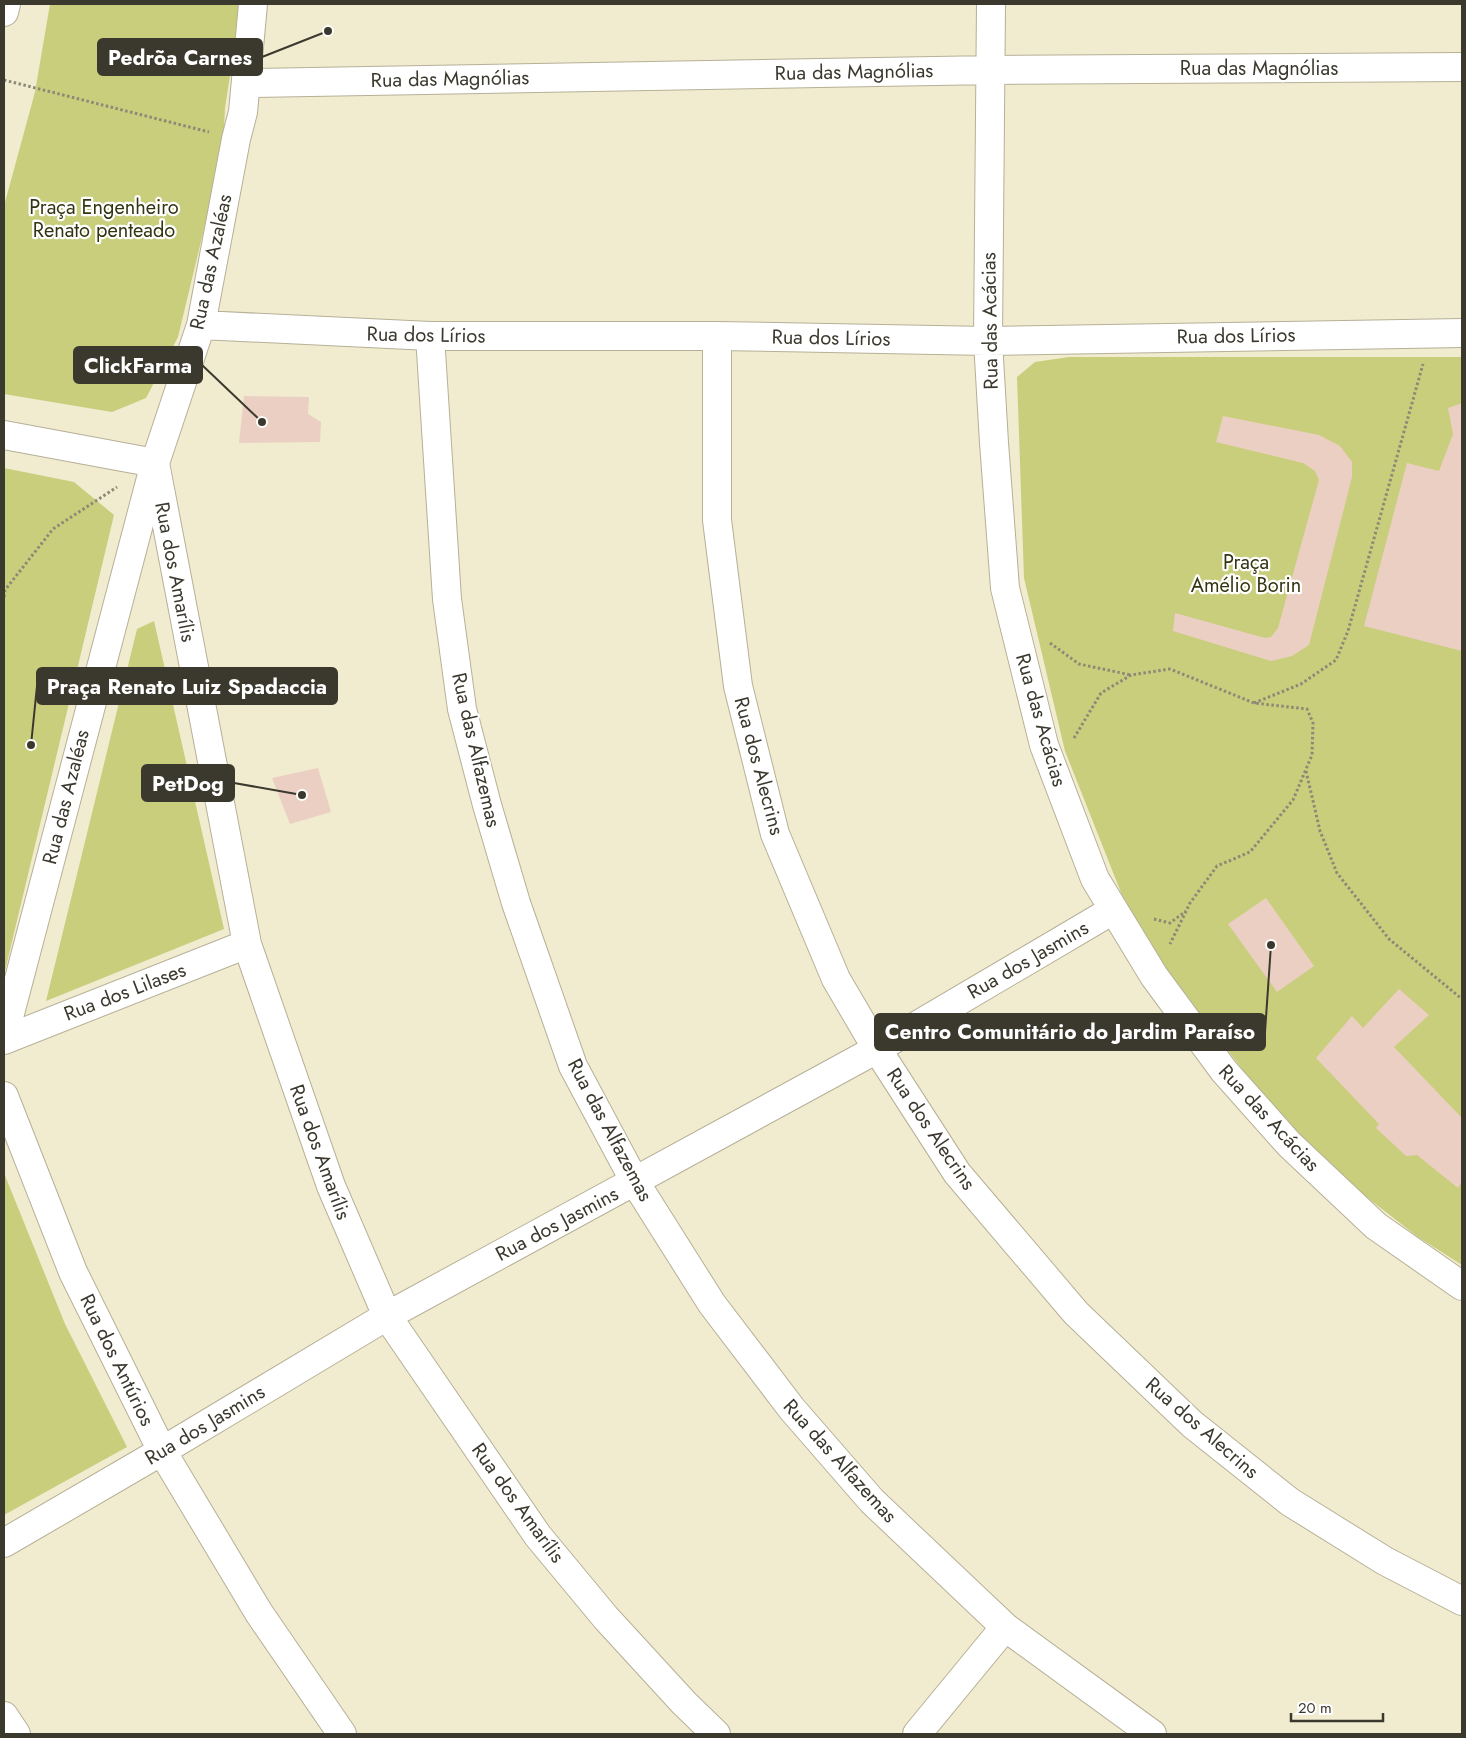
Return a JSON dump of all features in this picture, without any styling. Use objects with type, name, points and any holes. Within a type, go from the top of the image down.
[{"type":"street","points":[[4,12],[6,4]]},
{"type":"street","name":"Rua das Azaléas","points":[[4,1038],[155,463],[200,325],[236,139],[243,112],[253,4]]},
{"type":"street","name":"Rua das Acácias","points":[[991,4],[992,70],[988,341],[1005,588],[1044,745],[1053,771],[1095,878],[1113,910],[1154,976],[1224,1071],[1289,1144],[1376,1226],[1462,1286]]},
{"type":"street","name":"Rua das Magnólias","points":[[247,83],[992,70],[1462,66]]},
{"type":"street","name":"Rua dos Lírios","points":[[200,325],[430,336],[717,336],[988,341],[1462,333]]},
{"type":"street","name":"Rua das Alfazemas","points":[[430,336],[447,599],[462,709],[487,805],[516,903],[573,1066],[635,1182],[712,1304],[792,1409],[872,1501],[1005,1627],[1152,1734]]},
{"type":"street","name":"Rua dos Alecrins","points":[[717,336],[717,520],[738,686],[775,834],[836,979],[877,1049],[957,1173],[1076,1313],[1192,1424],[1290,1502],[1385,1561],[1462,1601]]},
{"type":"street","points":[[4,435],[155,463]]},
{"type":"street","name":"Rua dos Amarílis","points":[[155,463],[247,944],[331,1186],[386,1316],[538,1536],[606,1618],[684,1703],[716,1734]]},
{"type":"street","name":"Rua dos Jasmins","points":[[4,1543],[162,1451],[386,1316],[877,1049],[1113,910]]},
{"type":"street","name":"Rua dos Lilases","points":[[4,1038],[247,944]]},
{"type":"street","name":"Rua dos Antúrios","points":[[4,1096],[73,1272],[162,1451],[259,1613],[342,1734]]},
{"type":"street","points":[[917,1734],[1005,1627]]},
{"type":"street","points":[[4,1716],[16,1734]]},
{"type":"path","points":[[4,80],[236,139]]},
{"type":"path","points":[[1254,703],[1301,684],[1336,660],[1350,623],[1425,357],[1429,333]]},
{"type":"path","points":[[4,598],[5,590],[53,529],[155,463]]},
{"type":"path","points":[[1049,642],[1079,664],[1131,675],[1170,669],[1254,703],[1307,709],[1313,723],[1312,755],[1293,800],[1250,852],[1217,866],[1190,903],[1154,976]]},
{"type":"path","points":[[1053,771],[1100,693],[1131,675]]},
{"type":"path","points":[[1306,771],[1320,831],[1338,872],[1389,939],[1462,999]]},
{"type":"green space","name":"Praça Engenheiro Renato penteado","points":[[50,4],[241,4],[225,108],[223,150],[178,337],[146,398],[112,412],[4,394],[4,206],[35,92]]},
{"type":"green space","name":"Praça Amélio Borin","points":[[1069,357],[1462,357],[1462,1265],[1418,1237],[1337,1174],[1266,1100],[1209,1026],[1154,976],[1065,751],[1024,578],[1017,377],[1035,362]]},
{"type":"green space","points":[[4,468],[74,482],[114,515],[4,975]]},
{"type":"green space","points":[[154,621],[224,929],[46,1001],[137,629]]},
{"type":"green space","points":[[4,1173],[65,1324],[127,1447],[4,1515]]},
{"type":"building","points":[[244,396],[309,397],[308,414],[321,422],[320,442],[239,443]]},
{"type":"building","points":[[1462,403],[1462,651],[1364,626],[1407,463],[1439,471],[1453,434],[1448,408]]},
{"type":"building","points":[[1223,416],[1319,435],[1340,446],[1352,462],[1352,477],[1309,645],[1292,656],[1271,661],[1173,631],[1175,613],[1265,638],[1271,637],[1278,628],[1319,480],[1315,471],[1303,463],[1216,442]]},
{"type":"building","points":[[318,768],[331,812],[290,824],[272,778]]},
{"type":"building","points":[[1266,898],[1314,966],[1277,992],[1228,924]]},
{"type":"building","points":[[1399,989],[1429,1015],[1394,1047],[1462,1118],[1462,1181],[1458,1188],[1417,1155],[1406,1156],[1376,1128],[1379,1124],[1316,1058],[1352,1016],[1363,1028]]},
{"type":"place","name":"Pedrõa Carnes","points":[[328,31]]},
{"type":"place","name":"ClickFarma","points":[[262,422]]},
{"type":"place","name":"Praça Renato Luiz Spadaccia","points":[[31,745]]},
{"type":"place","name":"PetDog","points":[[302,795]]},
{"type":"place","name":"Centro Comunitário do Jardim Paraíso","points":[[1271,945]]}]
